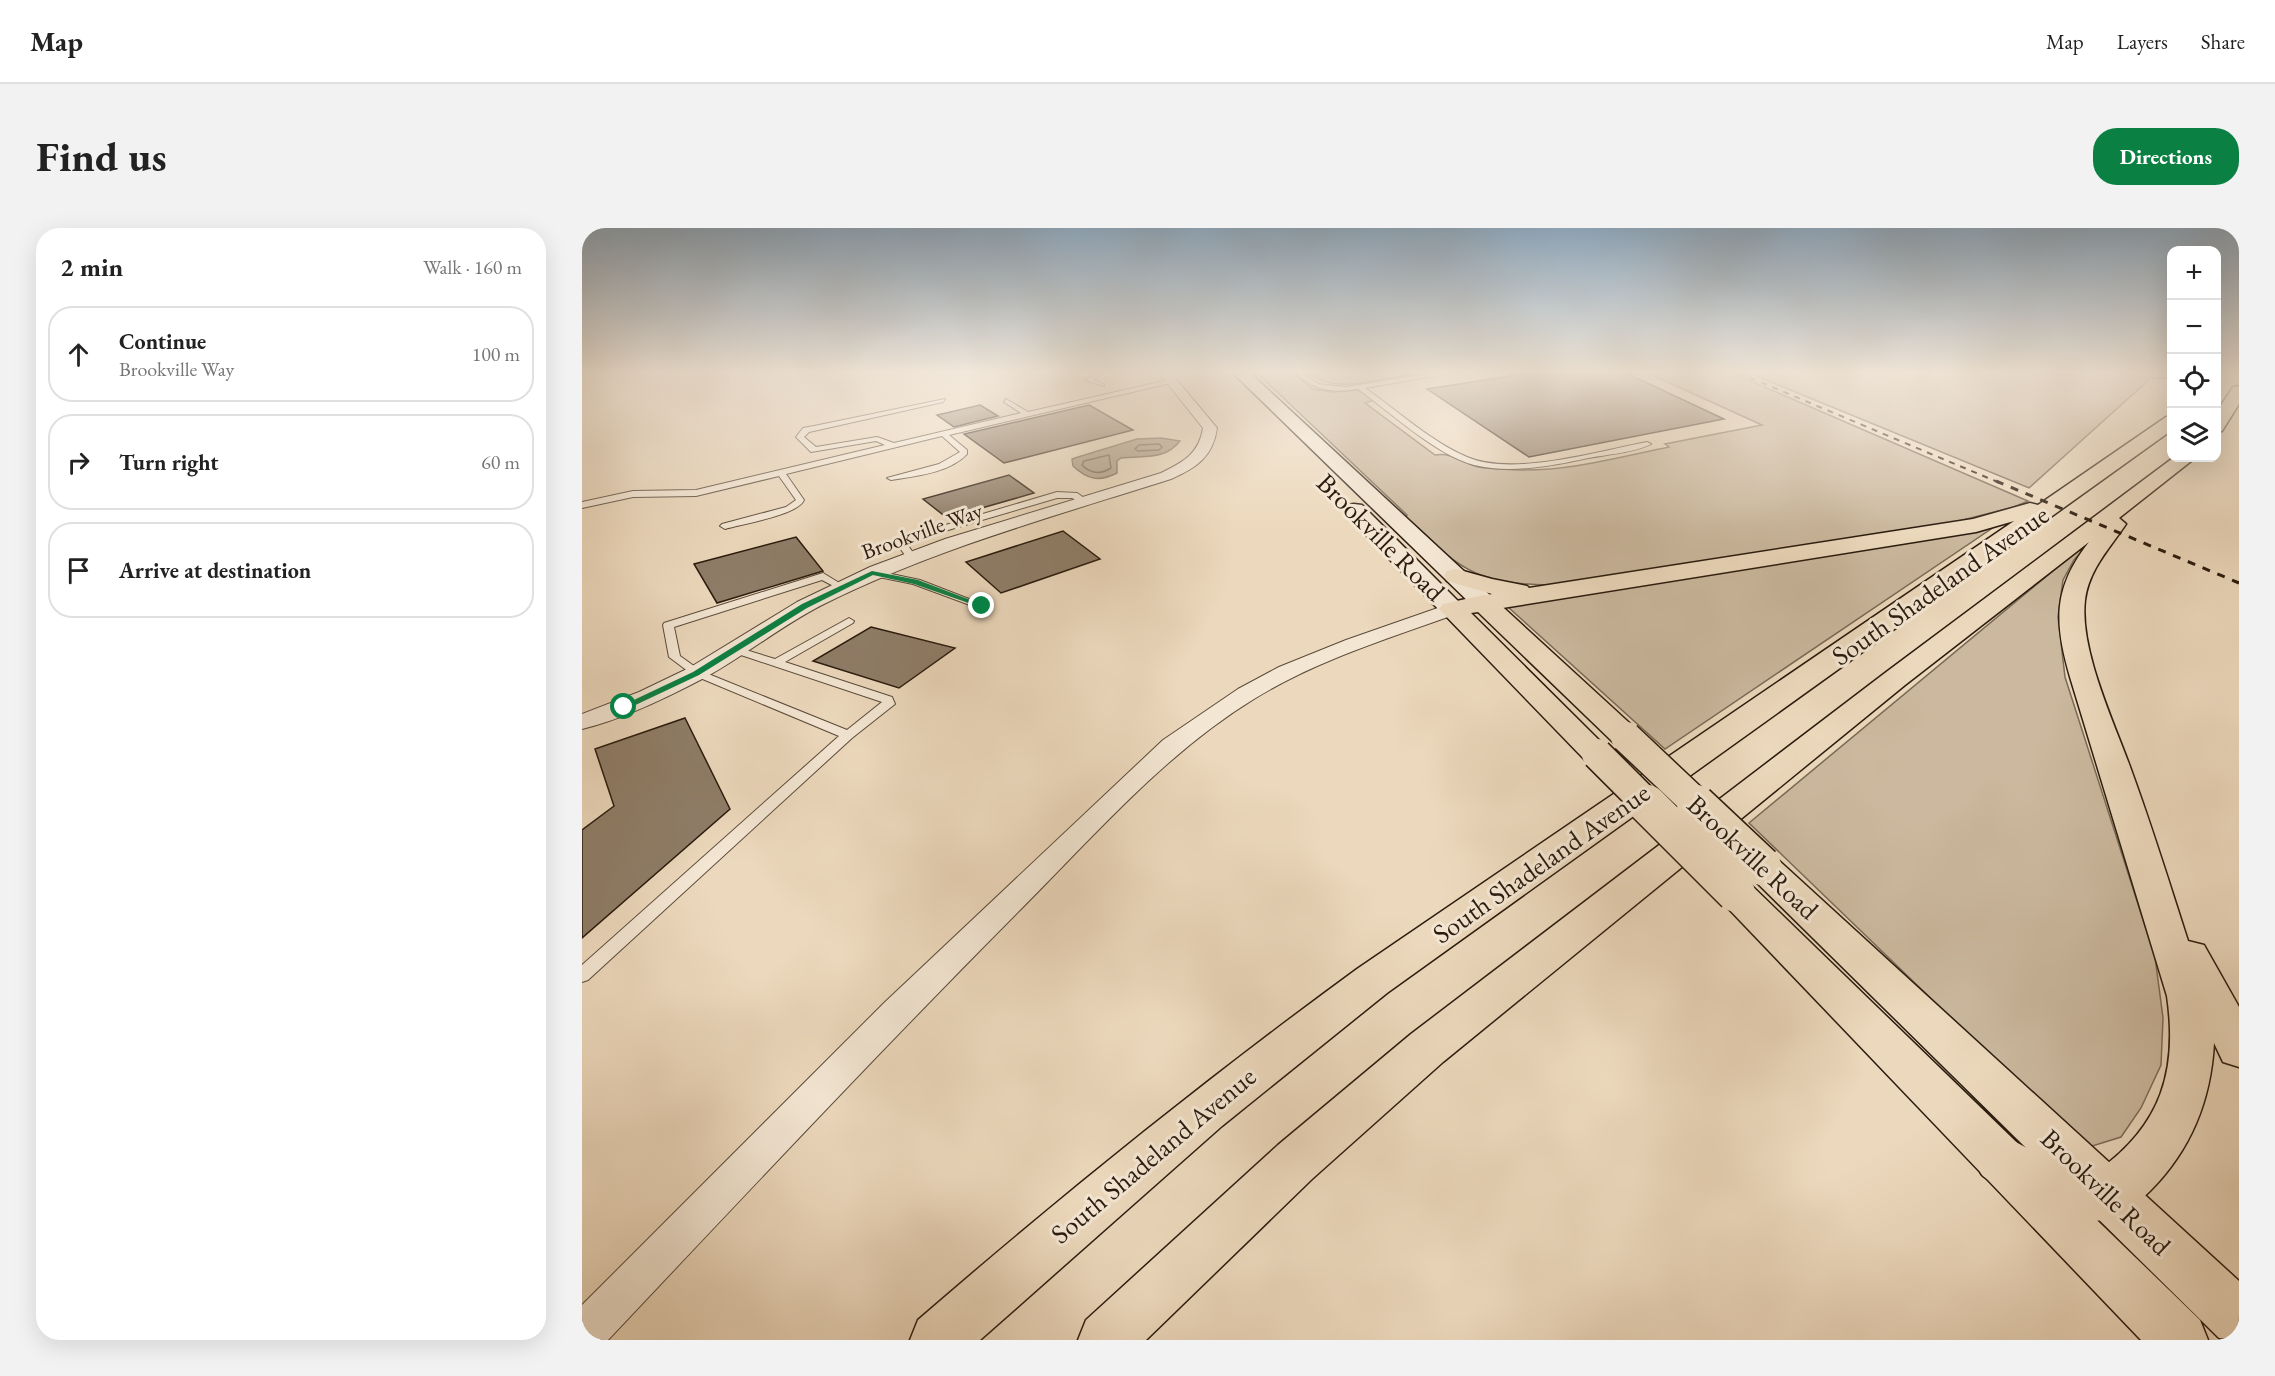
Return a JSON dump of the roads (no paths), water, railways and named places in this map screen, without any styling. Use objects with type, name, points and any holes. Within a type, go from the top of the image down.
[{"type":"main road","name":"Brookville Road","points":[[1270,425],[1315,470]]},
{"type":"main road","name":"Brookville Road","points":[[1295,425],[1484,603],[1612,746]]},
{"type":"main road","name":"South Shadeland Avenue","points":[[938,1340],[1110,1188],[1290,1042],[1372,981],[2167,425]]},
{"type":"main road","name":"South Shadeland Avenue","points":[[1106,1340],[1295,1162],[1427,1048],[1895,679],[2180,462]]},
{"type":"main road","points":[[1452,609],[1976,525],[2025,512],[2085,483]]},
{"type":"main road","points":[[1999,1158],[2072,1194],[2090,1196],[2108,1193],[2160,1147],[2183,1097],[2189,1071],[2191,1046],[2188,997],[2167,938],[2156,893],[2076,654],[2072,603],[2076,584],[2090,556],[2140,492]]},
{"type":"main road","name":"Brookville Road","points":[[1339,495],[1452,609],[1612,746],[1749,879],[2108,1193],[2239,1318]]},
{"type":"main road","points":[[1456,576],[1488,586],[1516,591],[1553,591]]},
{"type":"main road","name":"Brookville Road","points":[[1749,879],[1999,1158],[2180,1340]]},
{"type":"main road","points":[[2156,893],[2239,1048]]},
{"type":"street","name":"Brookville Way","points":[[582,722],[647,697],[696,673],[736,650],[777,622],[872,573],[911,557],[1166,476],[1189,465],[1201,454],[1208,441],[1210,428],[1208,425]]},
{"type":"street","points":[[582,1336],[896,1012],[1172,745],[1238,700],[1287,672],[1372,636],[1452,609]]},
{"type":"lane","points":[[828,425],[806,430],[800,437],[814,450],[877,439],[893,446]]},
{"type":"lane","points":[[582,506],[633,494],[696,493],[982,425]]},
{"type":"lane","points":[[1413,425],[1452,453],[1474,463],[1528,466],[1647,444]]},
{"type":"lane","points":[[891,478],[953,462],[962,455],[964,452],[944,434]]},
{"type":"lane","points":[[725,526],[789,509],[799,503],[800,501],[781,473]]},
{"type":"lane","points":[[872,573],[916,582],[982,606]]},
{"type":"lane","points":[[841,587],[823,576],[668,625],[675,657],[696,673],[848,735]]},
{"type":"lane","points":[[776,663],[849,621]]},
{"type":"lane","points":[[582,975],[848,735],[889,704],[888,700],[736,650]]},
{"type":"water","points":[[1161,438],[1180,441],[1167,452],[1146,457],[1121,458],[1117,461],[1117,473],[1105,478],[1089,477],[1073,466],[1072,459],[1078,457],[1137,439]]},
{"type":"railway","points":[[1862,425],[2000,483]]},
{"type":"railway","points":[[1996,481],[2239,583]]}]
